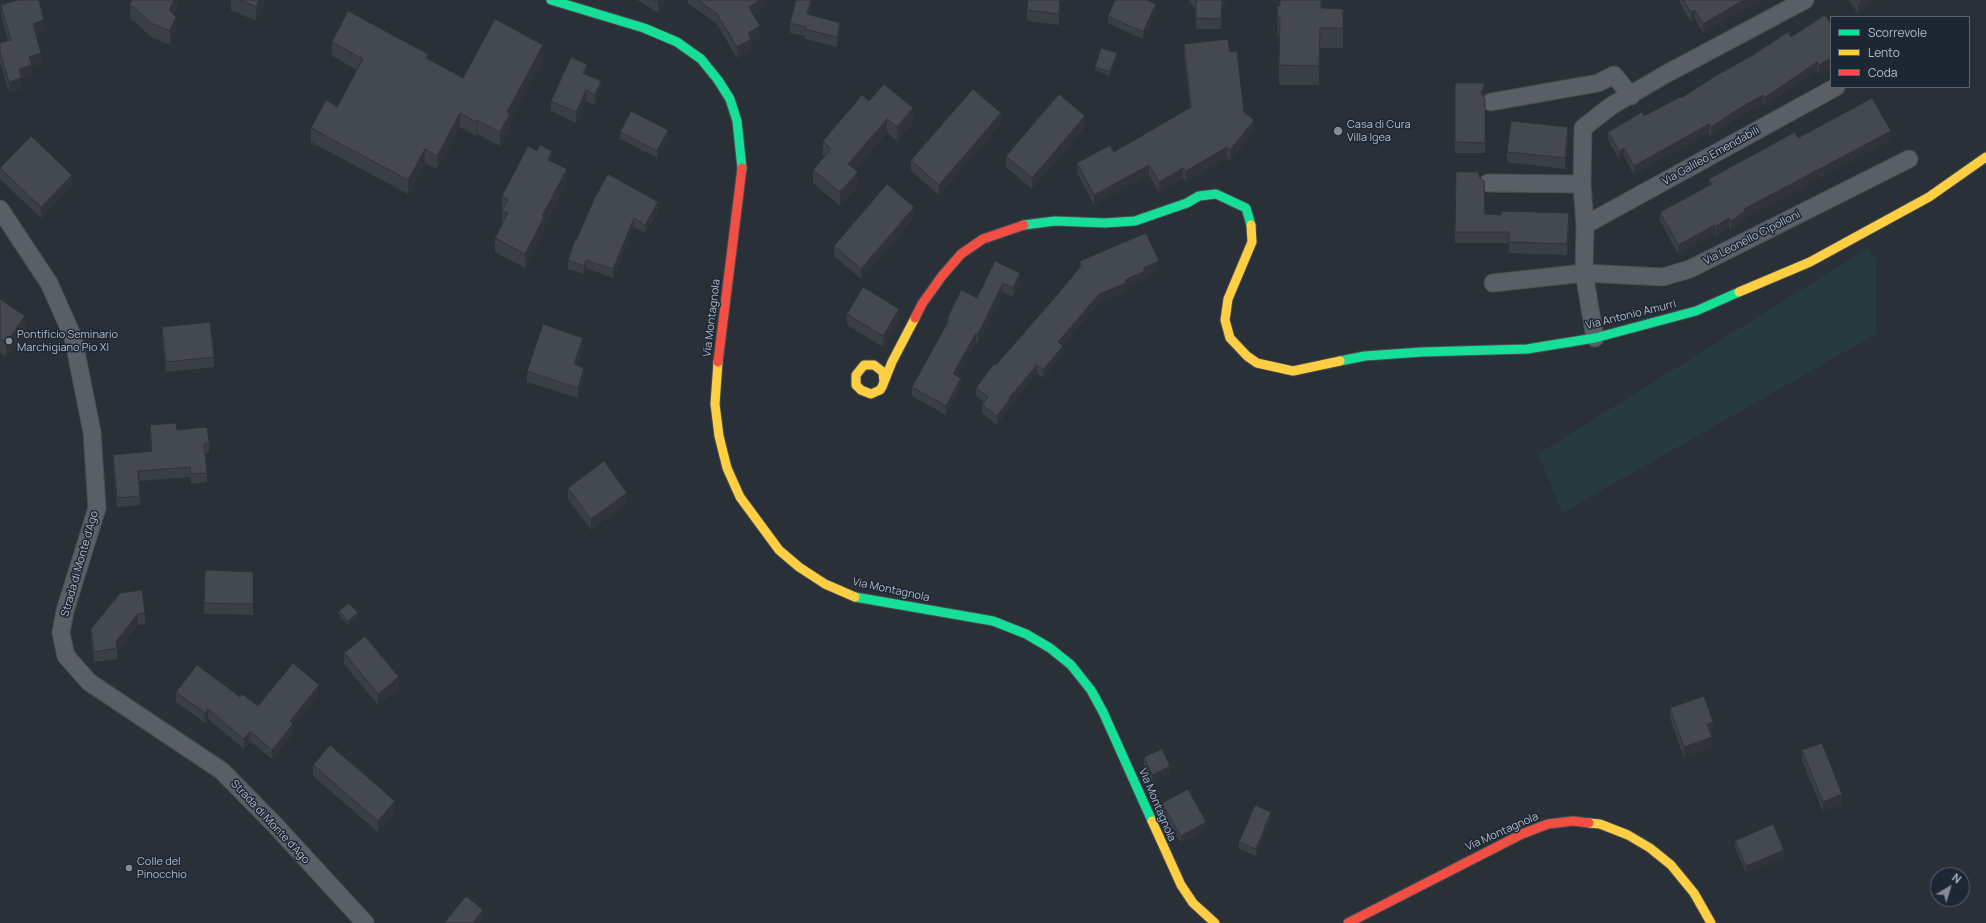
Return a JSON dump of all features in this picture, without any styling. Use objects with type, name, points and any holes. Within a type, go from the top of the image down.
[{"type":"main road","name":"Via Montagnola","points":[[551,0],[644,28],[677,42],[701,59],[718,80],[730,99],[737,121],[742,164],[734,240],[719,342],[715,404],[719,436],[724,455],[740,497],[779,550],[799,567],[825,584],[852,596],[877,602],[993,621],[1026,634],[1050,648],[1071,665],[1091,690],[1103,712],[1180,885],[1193,903],[1215,923]]},
{"type":"main road","name":"Via Antonio Amurri","points":[[884,382],[892,362],[922,304],[942,276],[961,254],[983,239],[1018,226],[1055,221],[1105,223],[1135,221],[1187,203],[1199,196],[1216,194],[1246,208],[1251,223],[1252,242],[1228,299],[1225,320],[1230,338],[1247,356],[1257,363],[1292,372],[1365,356],[1422,352],[1527,349],[1596,338],[1696,311],[1810,262],[1929,197],[1986,157]]},
{"type":"main road","points":[[869,364],[879,367],[883,372],[884,382],[882,387],[876,392],[866,393],[856,385],[856,375],[860,368],[869,364]]},
{"type":"main road","name":"Via Montagnola","points":[[1348,923],[1522,834],[1548,824],[1573,821],[1600,824],[1628,835],[1650,848],[1671,865],[1694,894],[1711,923]]},
{"type":"street","points":[[1596,338],[1584,273],[1585,226],[1582,184],[1583,128],[1611,106],[1631,96],[1666,74],[1804,0]]},
{"type":"street","points":[[1491,102],[1598,83],[1614,75],[1631,96]]},
{"type":"street","points":[[1598,83],[1611,106]]},
{"type":"street","name":"Via Galileo Emendabili","points":[[1585,226],[1834,88]]},
{"type":"street","name":"Via Leonello Cipolloni","points":[[1493,283],[1584,273],[1663,277],[1690,269],[1909,159]]},
{"type":"street","points":[[1488,183],[1582,184]]},
{"type":"street","name":"Strada di Monte d'Ago","points":[[0,209],[49,283],[73,337],[92,432],[97,508],[65,612],[61,633],[66,656],[90,682],[222,771],[275,824],[365,923]]},
{"type":"street","points":[[869,364],[892,362]]},
{"type":"green space","points":[[1868,248],[1876,260],[1876,334],[1562,513],[1538,454]]},
{"type":"building","points":[[18,0],[39,0],[44,20],[33,24],[41,53],[29,57],[32,65],[19,69],[21,78],[9,82],[0,52],[0,43],[11,40],[1,5]]},
{"type":"building","points":[[132,0],[174,0],[169,10],[176,17],[170,31],[151,23],[130,5]]},
{"type":"building","points":[[240,0],[259,0],[256,7]]},
{"type":"building","points":[[698,0],[760,0],[749,7],[760,26],[748,33],[751,39],[737,47],[717,14]]},
{"type":"building","points":[[796,0],[811,0],[807,14],[840,23],[837,37],[805,29],[806,27],[790,23]]},
{"type":"building","points":[[1028,0],[1060,0],[1059,14],[1027,10]]},
{"type":"building","points":[[1115,0],[1147,0],[1156,4],[1143,32],[1108,16]]},
{"type":"building","points":[[1195,0],[1222,0],[1221,19],[1196,18]]},
{"type":"building","points":[[1280,0],[1321,0],[1321,8],[1343,9],[1343,28],[1320,28],[1319,66],[1279,65],[1280,18],[1278,18],[1277,6],[1280,6]]},
{"type":"building","points":[[1683,0],[1744,0],[1703,24],[1695,10],[1691,12]]},
{"type":"building","points":[[1855,0],[1862,0],[1858,3]]},
{"type":"building","points":[[348,11],[428,54],[426,58],[463,78],[495,19],[543,45],[507,112],[510,113],[500,132],[477,120],[476,122],[460,113],[437,156],[425,149],[408,180],[311,128],[326,100],[337,107],[363,59],[332,42]]},
{"type":"building","points":[[1825,15],[1830,22],[1830,59],[1819,65],[1817,62],[1764,98],[1763,95],[1711,127],[1709,124],[1634,166],[1624,148],[1619,151],[1608,132],[1642,112],[1644,116],[1680,97],[1681,98],[1717,75],[1753,55],[1788,32],[1791,37]]},
{"type":"building","points":[[1228,39],[1230,52],[1237,51],[1244,112],[1254,120],[1230,150],[1227,147],[1186,171],[1183,168],[1159,182],[1149,165],[1094,195],[1077,163],[1110,145],[1114,152],[1191,107],[1184,44]]},
{"type":"building","points":[[1101,48],[1117,53],[1110,72],[1095,67]]},
{"type":"building","points":[[571,57],[587,64],[583,73],[601,81],[595,95],[586,90],[576,112],[551,101]]},
{"type":"building","points":[[1455,83],[1485,83],[1481,93],[1485,99],[1485,143],[1455,142]]},
{"type":"building","points":[[884,84],[913,108],[897,127],[887,119],[848,164],[858,172],[840,192],[813,170],[831,149],[823,141],[862,95],[869,101]]},
{"type":"building","points":[[973,89],[1001,113],[939,185],[911,160]]},
{"type":"building","points":[[1059,94],[1085,116],[1032,178],[1006,156]]},
{"type":"building","points":[[1872,98],[1891,131],[1744,209],[1745,211],[1731,221],[1729,218],[1678,245],[1660,212],[1712,184],[1709,179],[1795,132],[1798,138]]},
{"type":"building","points":[[631,111],[668,130],[657,151],[620,132]]},
{"type":"building","points":[[1511,121],[1568,127],[1565,158],[1507,152]]},
{"type":"building","points":[[31,136],[72,175],[41,207],[0,168]]},
{"type":"building","points":[[540,145],[552,151],[548,160],[567,169],[542,216],[544,217],[525,254],[495,238],[508,213],[502,211],[508,199],[502,196],[528,146],[537,151]]},
{"type":"building","points":[[1456,172],[1478,172],[1480,178],[1484,181],[1485,214],[1501,215],[1501,211],[1569,213],[1567,244],[1509,242],[1509,232],[1455,232]]},
{"type":"building","points":[[608,174],[658,202],[645,225],[634,218],[613,269],[586,260],[584,266],[568,260],[575,240],[576,241],[595,197]]},
{"type":"building","points":[[887,184],[914,207],[861,269],[834,246]]},
{"type":"building","points":[[1146,233],[1159,261],[1143,268],[1145,271],[1125,280],[1126,283],[1099,294],[1058,342],[1063,346],[1043,370],[1037,365],[1009,398],[1010,399],[997,416],[982,405],[988,397],[976,388],[994,364],[996,365],[1082,265],[1080,261]]},
{"type":"building","points":[[995,261],[1020,273],[1013,288],[1003,283],[978,334],[976,333],[953,374],[961,378],[946,406],[912,387],[949,320],[947,319],[961,290],[977,298]]},
{"type":"building","points":[[863,287],[899,309],[883,336],[847,314]]},
{"type":"building","points":[[0,299],[25,316],[6,343],[0,339]]},
{"type":"building","points":[[210,322],[214,357],[166,362],[162,327]]},
{"type":"building","points":[[543,324],[583,338],[574,364],[584,368],[578,388],[527,371]]},
{"type":"building","points":[[176,423],[177,430],[207,427],[209,443],[204,443],[207,473],[191,474],[190,467],[138,471],[140,496],[117,498],[113,455],[152,451],[150,425]]},
{"type":"building","points":[[604,461],[627,493],[591,519],[568,488]]},
{"type":"building","points":[[205,570],[253,572],[253,604],[204,603]]},
{"type":"building","points":[[142,590],[145,613],[138,614],[116,641],[117,648],[94,652],[91,629],[120,593]]},
{"type":"building","points":[[349,603],[358,613],[348,621],[339,611]]},
{"type":"building","points":[[365,636],[399,677],[378,694],[344,653]]},
{"type":"building","points":[[293,663],[319,685],[290,721],[293,724],[272,750],[250,731],[244,739],[208,709],[205,713],[176,692],[197,665],[240,697],[242,694],[258,706]]},
{"type":"building","points":[[1704,696],[1713,722],[1707,724],[1712,737],[1684,747],[1670,708]]},
{"type":"building","points":[[1822,743],[1842,794],[1823,802],[1802,750]]},
{"type":"building","points":[[330,745],[395,801],[378,821],[313,765]]},
{"type":"building","points":[[1162,749],[1170,766],[1152,775],[1144,757]]},
{"type":"building","points":[[1188,789],[1206,822],[1181,836],[1162,803]]},
{"type":"building","points":[[1255,805],[1271,812],[1256,849],[1239,842]]},
{"type":"building","points":[[1773,824],[1784,850],[1746,866],[1735,841]]},
{"type":"building","points":[[466,896],[483,910],[473,923],[444,923]]},
{"type":"traffic: fast","points":[[551,0],[644,28],[677,42],[701,59],[718,80],[730,99],[737,121],[742,168]]},
{"type":"traffic: fast","points":[[1024,225],[1055,221],[1105,223],[1135,221],[1187,203],[1199,196],[1216,194],[1246,208],[1251,225]]},
{"type":"traffic: fast","points":[[1340,361],[1365,356],[1422,352],[1527,349],[1595,338],[1696,311],[1739,292]]},
{"type":"traffic: fast","points":[[855,597],[993,621],[1026,634],[1050,648],[1071,665],[1091,690],[1103,712],[1152,821]]},
{"type":"traffic: slow","points":[[1739,292],[1810,262],[1929,197],[1986,157]]},
{"type":"traffic: slow","points":[[1251,225],[1252,242],[1228,299],[1225,320],[1230,338],[1247,356],[1257,363],[1293,371],[1340,361]]},
{"type":"traffic: slow","points":[[884,382],[883,372],[874,365],[864,365],[856,375],[856,385],[861,390],[871,394],[880,390],[882,387],[892,362],[915,318]]},
{"type":"traffic: slow","points":[[718,362],[715,404],[719,436],[727,468],[740,497],[779,550],[799,567],[825,584],[855,597]]},
{"type":"traffic: slow","points":[[1152,821],[1181,885],[1193,903],[1215,923]]},
{"type":"traffic: slow","points":[[1589,823],[1600,824],[1628,835],[1650,848],[1671,865],[1694,893],[1711,923]]},
{"type":"traffic: jam","points":[[718,362],[742,168]]},
{"type":"traffic: jam","points":[[915,318],[922,304],[942,276],[961,254],[983,239],[1024,225]]},
{"type":"traffic: jam","points":[[1348,923],[1522,834],[1548,824],[1573,821],[1589,823]]},
{"type":"place","name":"Casa di Cura Villa Igea","points":[[1338,131]]},
{"type":"place","name":"Pontificio Seminario Marchigiano Pio XI","points":[[9,341]]},
{"type":"place","name":"Colle del Pinocchio","points":[[129,868]]}]
